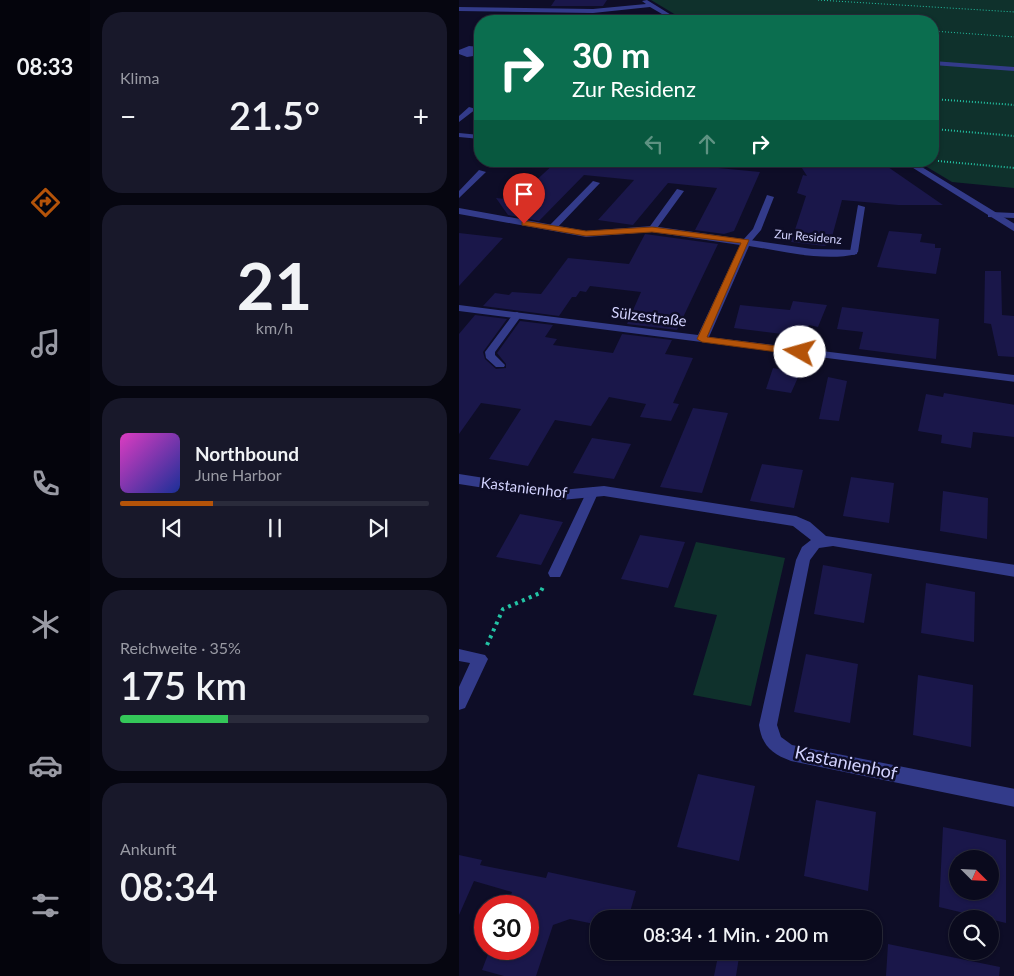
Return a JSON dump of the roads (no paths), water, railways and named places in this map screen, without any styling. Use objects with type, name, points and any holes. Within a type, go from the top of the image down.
[{"type":"street","points":[[644,0],[667,15]]},
{"type":"street","points":[[459,9],[593,11],[651,5]]},
{"type":"street","points":[[474,48],[461,52],[467,55],[474,54]]},
{"type":"street","points":[[459,120],[472,109]]},
{"type":"street","points":[[459,135],[474,136]]},
{"type":"street","points":[[915,167],[1014,229]]},
{"type":"street","name":"Zur Residenz","points":[[459,211],[586,234],[652,229],[831,254],[854,252]]},
{"type":"street","name":"Zur Residenz","points":[[702,339],[746,242]]},
{"type":"street","name":"Sülzestraße","points":[[459,308],[1014,379]]},
{"type":"street","name":"Kastanienhof","points":[[459,479],[561,495],[604,491],[796,521],[805,526],[821,540],[806,551],[803,560],[767,725],[770,739],[780,749],[791,753],[1014,798]]},
{"type":"street","points":[[821,540],[1014,571]]},
{"type":"lane","points":[[939,63],[1014,69]]},
{"type":"lane","points":[[459,196],[482,172]]},
{"type":"lane","points":[[553,228],[596,183]]},
{"type":"lane","points":[[652,229],[681,191]]},
{"type":"lane","name":"Zur Residenz","points":[[746,242],[757,230],[770,197]]},
{"type":"lane","name":"Zur Residenz","points":[[854,252],[861,207]]},
{"type":"lane","points":[[991,215],[1014,216]]},
{"type":"lane","points":[[500,365],[489,356],[489,352],[517,315]]},
{"type":"lane","points":[[555,573],[593,492]]},
{"type":"lane","points":[[459,655],[480,659],[459,703]]}]
